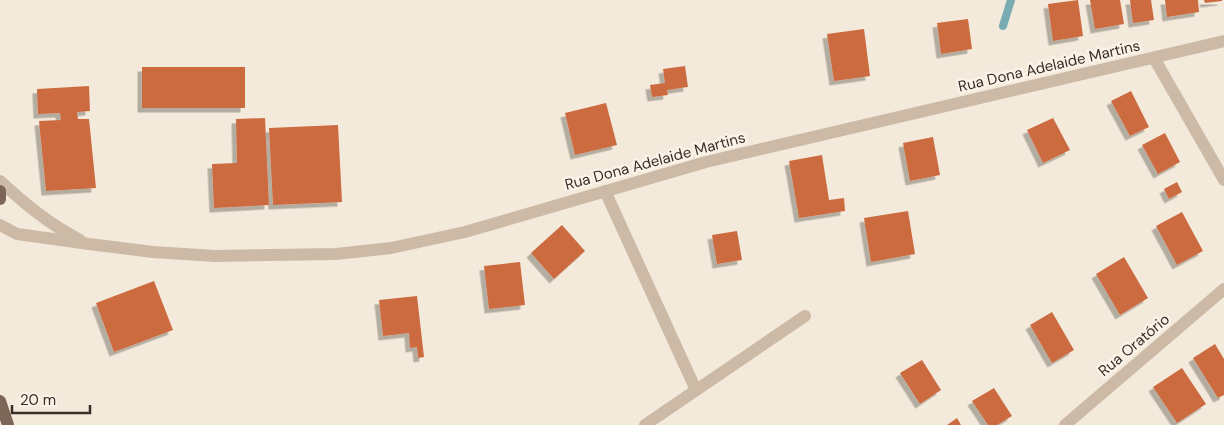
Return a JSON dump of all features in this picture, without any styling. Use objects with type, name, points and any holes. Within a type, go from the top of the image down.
[{"type":"main road","points":[[0,191],[0,199]]},
{"type":"main road","points":[[0,401],[8,425]]},
{"type":"street","name":"Rua Dona Adelaide Martins","points":[[0,225],[17,234],[153,252],[215,256],[336,254],[391,248],[465,232],[706,162],[1224,41]]},
{"type":"street","points":[[1154,58],[1224,180]]},
{"type":"street","name":"Rua Dona Adelaide Martins","points":[[0,181],[38,214],[60,229],[89,244]]},
{"type":"street","points":[[605,190],[696,390]]},
{"type":"street","name":"Rua Oratório","points":[[1065,425],[1224,289]]},
{"type":"street","points":[[645,425],[805,316]]},
{"type":"building","points":[[1078,0],[1083,36],[1053,41],[1048,4]]},
{"type":"building","points":[[1090,0],[1120,0],[1124,24],[1095,29]]},
{"type":"building","points":[[1130,0],[1151,0],[1154,20],[1133,23]]},
{"type":"building","points":[[1165,0],[1198,0],[1199,12],[1167,17]]},
{"type":"building","points":[[1204,0],[1222,0],[1222,1],[1205,3]]},
{"type":"building","points":[[968,19],[972,49],[941,54],[937,23]]},
{"type":"building","points":[[864,29],[870,76],[834,81],[827,34]]},
{"type":"building","points":[[685,66],[688,87],[667,90],[668,95],[652,97],[650,85],[665,83],[663,69]]},
{"type":"building","points":[[142,67],[245,67],[245,108],[142,108]]},
{"type":"building","points":[[89,86],[90,111],[77,112],[78,119],[89,119],[96,188],[46,191],[39,121],[61,120],[60,113],[38,114],[37,89]]},
{"type":"building","points":[[1131,91],[1149,127],[1130,136],[1111,101]]},
{"type":"building","points":[[606,103],[617,145],[575,155],[565,113]]},
{"type":"building","points":[[265,118],[269,205],[214,208],[212,164],[237,163],[236,119]]},
{"type":"building","points":[[1053,118],[1070,150],[1043,163],[1027,130]]},
{"type":"building","points":[[338,125],[342,202],[273,205],[269,128]]},
{"type":"building","points":[[1165,133],[1180,162],[1158,174],[1142,145]]},
{"type":"building","points":[[933,137],[940,175],[910,181],[903,143]]},
{"type":"building","points":[[822,155],[829,200],[844,198],[845,211],[799,218],[789,161]]},
{"type":"building","points":[[1177,182],[1182,192],[1169,199],[1164,189]]},
{"type":"building","points":[[908,211],[915,254],[871,262],[864,218]]},
{"type":"building","points":[[1182,212],[1203,251],[1177,265],[1156,226]]},
{"type":"building","points":[[562,225],[585,251],[554,279],[531,253]]},
{"type":"building","points":[[737,231],[742,260],[717,264],[712,235]]},
{"type":"building","points":[[1124,257],[1148,298],[1120,315],[1096,274]]},
{"type":"building","points":[[520,262],[525,305],[489,309],[484,266]]},
{"type":"building","points":[[154,281],[173,330],[114,352],[96,303]]},
{"type":"building","points":[[417,296],[424,357],[418,358],[417,347],[410,348],[409,333],[383,336],[379,300]]},
{"type":"building","points":[[1052,312],[1074,350],[1052,363],[1030,325]]},
{"type":"building","points":[[1215,344],[1224,359],[1224,395],[1218,398],[1193,358]]},
{"type":"building","points":[[922,360],[941,390],[920,404],[900,373]]},
{"type":"building","points":[[1182,368],[1206,404],[1177,423],[1153,387]]},
{"type":"building","points":[[994,388],[1012,416],[997,425],[988,425],[972,401]]},
{"type":"building","points":[[957,418],[961,425],[947,425]]},
{"type":"waterway","points":[[1003,26],[1011,0]]}]
